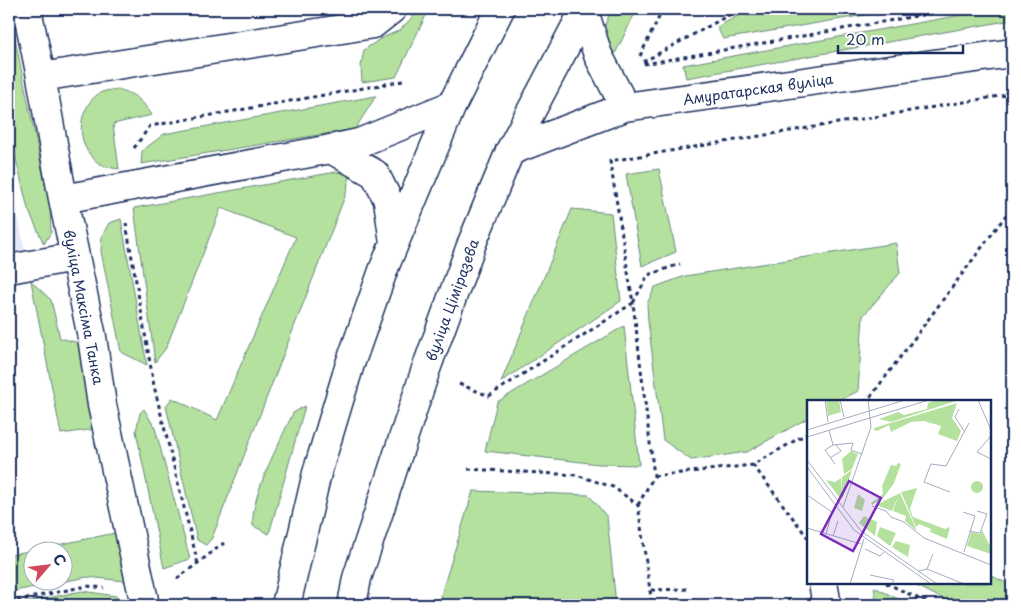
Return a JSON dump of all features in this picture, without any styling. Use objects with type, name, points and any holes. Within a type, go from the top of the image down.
[{"type":"street","name":"вуліца Максіма Танка","points":[[27,9],[74,257],[92,337],[102,405],[145,605]]},
{"type":"street","points":[[286,605],[317,473],[350,364],[394,244],[452,105],[500,9]]},
{"type":"street","points":[[584,10],[598,55],[625,107]]},
{"type":"street","name":"вуліца Ціміразева","points":[[352,605],[357,578],[426,369],[472,242],[510,151],[584,10]]},
{"type":"street","points":[[41,77],[383,16]]},
{"type":"street","name":"Амуратарская вуліца","points":[[510,151],[625,107],[1007,53]]},
{"type":"street","points":[[63,200],[359,143],[452,105]]},
{"type":"street","points":[[331,149],[375,174],[388,200],[394,244]]},
{"type":"street","points":[[9,269],[74,257]]},
{"type":"street","points":[[823,584],[827,605]]},
{"type":"path","points":[[640,58],[663,9]]},
{"type":"path","points":[[740,9],[636,66],[956,9]]},
{"type":"path","points":[[198,564],[154,386],[124,210],[130,154],[150,126],[403,81]]},
{"type":"path","points":[[652,605],[638,505],[654,476],[632,303],[610,161],[1012,94]]},
{"type":"path","points":[[869,400],[1012,207]]},
{"type":"path","points":[[489,396],[632,303],[648,275],[680,264]]},
{"type":"path","points":[[654,476],[752,465],[807,434]]},
{"type":"path","points":[[752,465],[807,537]]},
{"type":"path","points":[[468,469],[576,475],[612,487],[638,505]]},
{"type":"path","points":[[176,580],[224,543]]},
{"type":"path","points":[[888,584],[932,605]]},
{"type":"path","points":[[9,602],[87,586],[111,589]]},
{"type":"path","points":[[651,590],[688,589]]},
{"type":"shaded area","points":[[9,171],[31,281],[9,286]]},
{"type":"green space","points":[[420,9],[429,9],[396,77],[362,82],[361,66],[364,50],[380,39],[400,30]]},
{"type":"green space","points":[[612,9],[637,9],[614,56],[604,33],[604,28]]},
{"type":"green space","points":[[751,9],[901,9],[723,39],[717,27]]},
{"type":"green space","points":[[995,9],[1012,9],[1012,20],[686,78],[683,65]]},
{"type":"green space","points":[[9,10],[50,208],[51,232],[44,244],[28,209],[9,130]]},
{"type":"green space","points":[[118,89],[138,98],[152,115],[113,124],[119,169],[106,167],[90,156],[83,141],[81,125],[87,106],[97,95],[108,90]]},
{"type":"green space","points":[[376,96],[355,129],[141,164],[142,151],[164,134]]},
{"type":"green space","points":[[659,169],[676,252],[642,266],[626,174]]},
{"type":"green space","points":[[336,172],[349,174],[347,191],[212,538],[206,545],[197,540],[166,406],[172,398],[217,420],[296,237],[221,208],[166,348],[155,362],[134,208]]},
{"type":"green space","points":[[572,209],[611,213],[621,301],[501,382]]},
{"type":"green space","points":[[121,219],[147,365],[121,352],[101,251],[102,236],[109,223]]},
{"type":"green space","points":[[896,243],[900,273],[863,316],[858,391],[841,400],[807,400],[807,419],[747,452],[691,460],[663,440],[647,304],[655,287],[685,276]]},
{"type":"green space","points":[[31,281],[51,300],[60,338],[79,343],[95,429],[61,434]]},
{"type":"green space","points":[[624,326],[639,465],[599,464],[485,451],[497,402]]},
{"type":"green space","points":[[305,406],[269,534],[253,526],[256,500],[267,469],[293,413]]},
{"type":"green space","points":[[144,409],[155,428],[190,559],[164,568],[136,431],[140,413]]},
{"type":"green space","points":[[473,491],[589,495],[607,517],[616,605],[439,605]]},
{"type":"green space","points":[[115,533],[125,581],[87,577],[72,580],[72,542]]},
{"type":"green space","points":[[22,552],[22,590],[9,592],[9,555]]},
{"type":"green space","points":[[991,576],[1012,586],[1012,605],[955,605],[913,584],[991,584]]},
{"type":"green space","points":[[874,587],[910,605],[877,605]]},
{"type":"green space","points":[[82,591],[116,596],[122,605],[14,605]]}]
